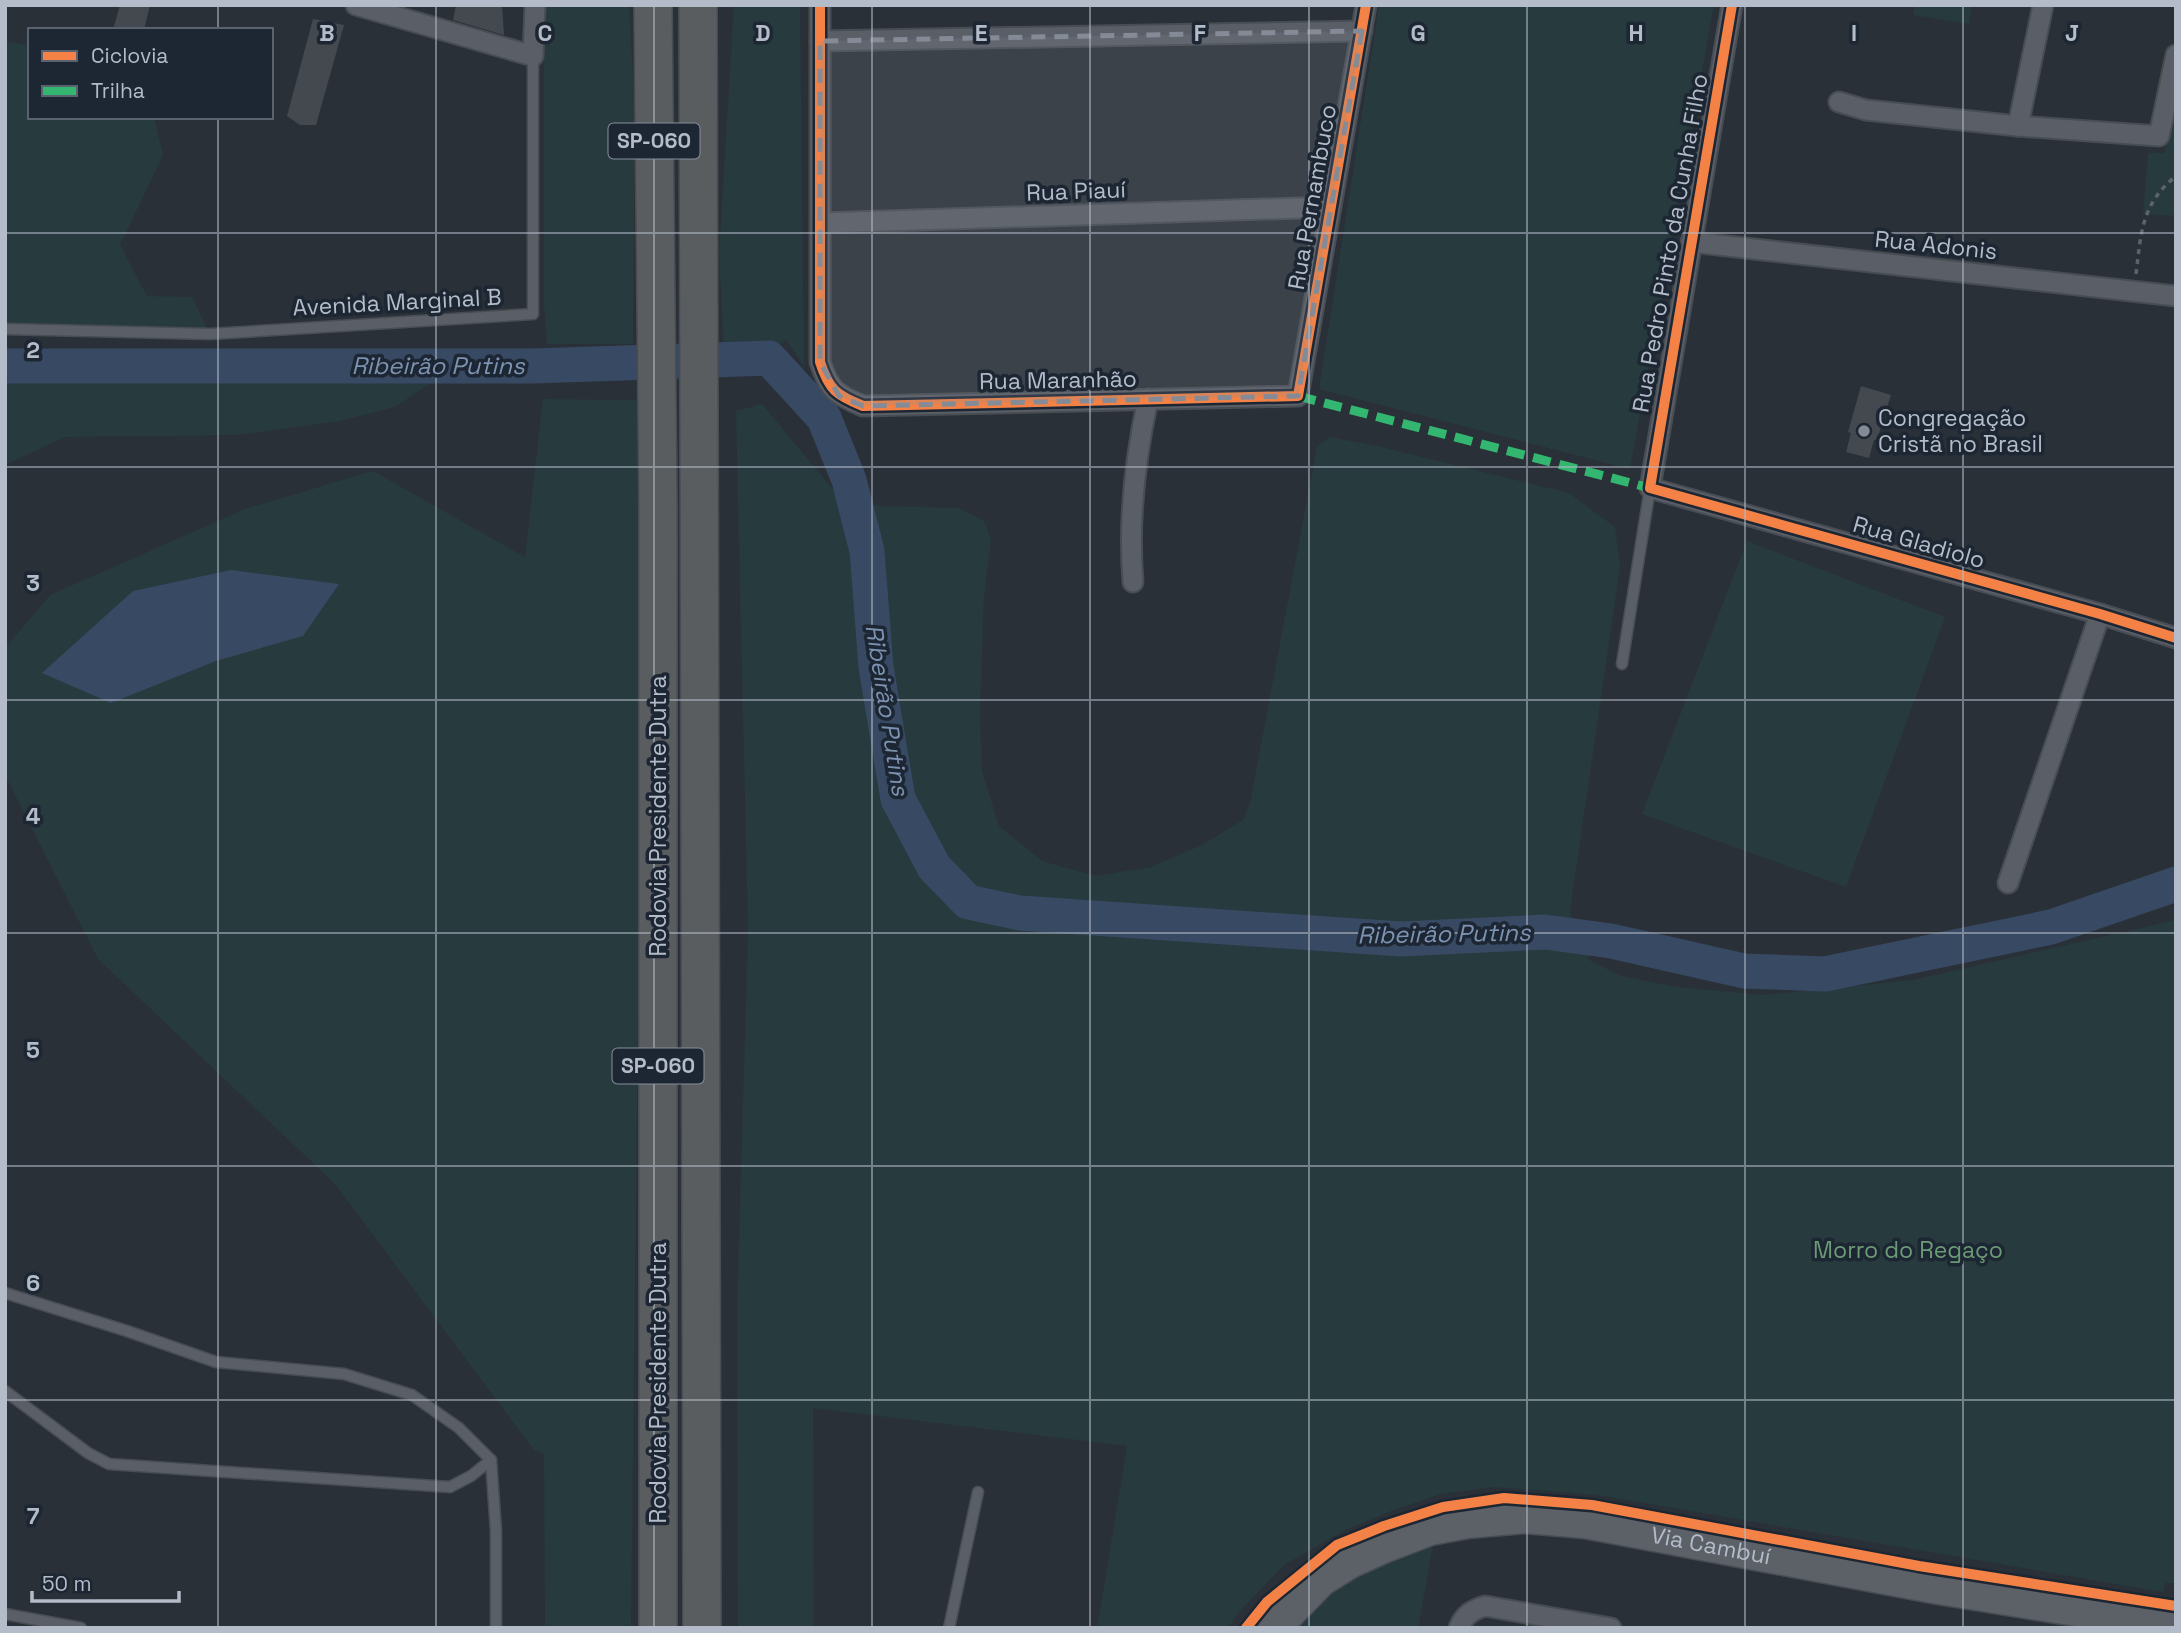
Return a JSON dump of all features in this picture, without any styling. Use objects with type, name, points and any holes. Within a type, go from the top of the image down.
[{"type":"highway","name":"Rodovia Presidente Dutra","points":[[653,5],[657,431],[658,1628]]},
{"type":"highway","name":"Rodovia Presidente Dutra","points":[[698,5],[702,1628]]},
{"type":"highway","points":[[699,44],[705,5]]},
{"type":"main road","name":"Via Cambuí","points":[[1274,1628],[1321,1580],[1350,1562],[1383,1547],[1442,1527],[1524,1517],[1586,1522],[1939,1588],[2176,1626]]},
{"type":"street","points":[[356,5],[533,56],[535,5]]},
{"type":"street","points":[[820,5],[822,223]]},
{"type":"street","name":"Rua Pernambuco","points":[[1298,396],[1367,5]]},
{"type":"street","name":"Rua Pedro Pinto da Cunha Filho","points":[[1650,488],[1732,5]]},
{"type":"street","points":[[2018,126],[2043,5]]},
{"type":"street","points":[[820,41],[1362,31]]},
{"type":"street","points":[[1839,102],[1866,110],[2018,126],[2159,136],[2176,55]]},
{"type":"street","name":"Rua Piauí","points":[[822,223],[1331,207]]},
{"type":"street","name":"Rua Maranhão","points":[[822,223],[820,362],[827,383],[839,396],[863,405],[1298,396]]},
{"type":"street","name":"Rua Adonis","points":[[1691,242],[2176,296]]},
{"type":"street","points":[[1133,582],[1131,558],[1135,466],[1148,399]]},
{"type":"street","name":"Rua Gladiolo","points":[[1650,488],[2100,614],[2176,638]]},
{"type":"street","points":[[2008,883],[2100,614]]},
{"type":"street","points":[[1459,1628],[1466,1615],[1485,1606],[1611,1628]]},
{"type":"lane","name":"Avenida Marginal B","points":[[5,329],[210,334],[533,314],[533,56]]},
{"type":"lane","name":"Rua Pedro Pinto da Cunha Filho","points":[[1622,664],[1650,488]]},
{"type":"lane","points":[[5,1293],[216,1362],[344,1374],[412,1395],[460,1427],[491,1460],[496,1531],[496,1628]]},
{"type":"lane","points":[[5,1391],[88,1453],[109,1464],[450,1487],[471,1476],[491,1460]]},
{"type":"lane","points":[[949,1628],[978,1492]]},
{"type":"lane","points":[[5,1614],[81,1628]]},
{"type":"path","points":[[2134,291],[2143,222],[2159,192],[2176,176]]},
{"type":"highlighted area","points":[[1362,31],[1298,396],[863,406],[839,396],[820,362],[820,41]]},
{"type":"green space","points":[[544,5],[629,5],[635,110],[633,344],[547,344],[544,306]]},
{"type":"green space","points":[[734,5],[800,5],[804,366],[786,340],[772,350],[724,353],[719,253]]},
{"type":"green space","points":[[1379,5],[1714,5],[1630,469],[1319,389]]},
{"type":"green space","points":[[1915,5],[1972,5],[1969,24],[1913,15]]},
{"type":"green space","points":[[5,41],[28,45],[28,119],[154,119],[163,155],[120,245],[147,296],[192,297],[210,334],[5,329]]},
{"type":"green space","points":[[2176,106],[2176,216],[2143,214],[2148,153],[2164,153]]},
{"type":"green space","points":[[5,366],[456,366],[395,407],[340,421],[238,435],[65,437],[5,465]]},
{"type":"green space","points":[[543,399],[639,400],[640,846],[631,1628],[545,1628],[544,1454],[534,1450],[335,1184],[98,959],[5,775],[5,648],[50,595],[245,509],[373,471],[525,557]]},
{"type":"green space","name":"Morro do Regaço","points":[[762,404],[837,494],[881,506],[958,508],[984,521],[991,540],[984,596],[980,714],[982,771],[999,826],[1042,861],[1095,876],[1151,867],[1202,845],[1243,820],[1250,803],[1317,447],[1329,437],[1373,445],[1569,493],[1615,527],[1620,567],[1570,911],[1589,960],[1621,976],[1677,987],[1762,995],[1913,980],[2176,920],[2176,1583],[2165,1583],[2163,1592],[1598,1495],[1494,1487],[1441,1494],[1345,1530],[1284,1565],[1238,1613],[1228,1628],[1097,1628],[1127,1446],[813,1408],[814,1628],[738,1628],[737,1314],[748,930],[736,411]]},
{"type":"green space","points":[[1747,541],[1945,617],[1846,887],[1642,814]]},
{"type":"green space","points":[[1433,1545],[1418,1628],[1286,1628],[1326,1589],[1375,1562]]},
{"type":"water","points":[[231,570],[339,584],[303,636],[216,661],[111,703],[42,673],[133,591]]},
{"type":"building","points":[[120,5],[150,5],[144,28],[114,28]]},
{"type":"building","points":[[456,5],[502,5],[504,35],[453,20]]},
{"type":"building","points":[[313,19],[344,25],[316,125],[300,125],[287,116]]},
{"type":"building","name":"Congregação Cristã no Brasil","points":[[1861,386],[1891,395],[1869,458],[1846,452],[1851,433],[1848,432]]},
{"type":"waterway","name":"Ribeirão Putins","points":[[5,366],[533,366],[769,358],[824,418],[849,480],[867,551],[876,667],[898,799],[934,867],[968,902],[1020,913],[1401,939],[1545,932],[1611,941],[1744,971],[1825,974],[2051,927],[2176,884]]},
{"type":"marked path","points":[[1298,396],[1650,488]]},
{"type":"cycle path","points":[[820,5],[820,362],[830,385],[846,398],[863,406],[1298,396],[1366,5]]},
{"type":"cycle path","points":[[1732,5],[1650,488],[2100,614],[2176,638]]},
{"type":"cycle path","points":[[1246,1628],[1267,1602],[1337,1545],[1443,1507],[1504,1498],[1592,1505],[1919,1566],[2176,1606]]},
{"type":"place","name":"Congregação Cristã no Brasil","points":[[1864,431]]}]
